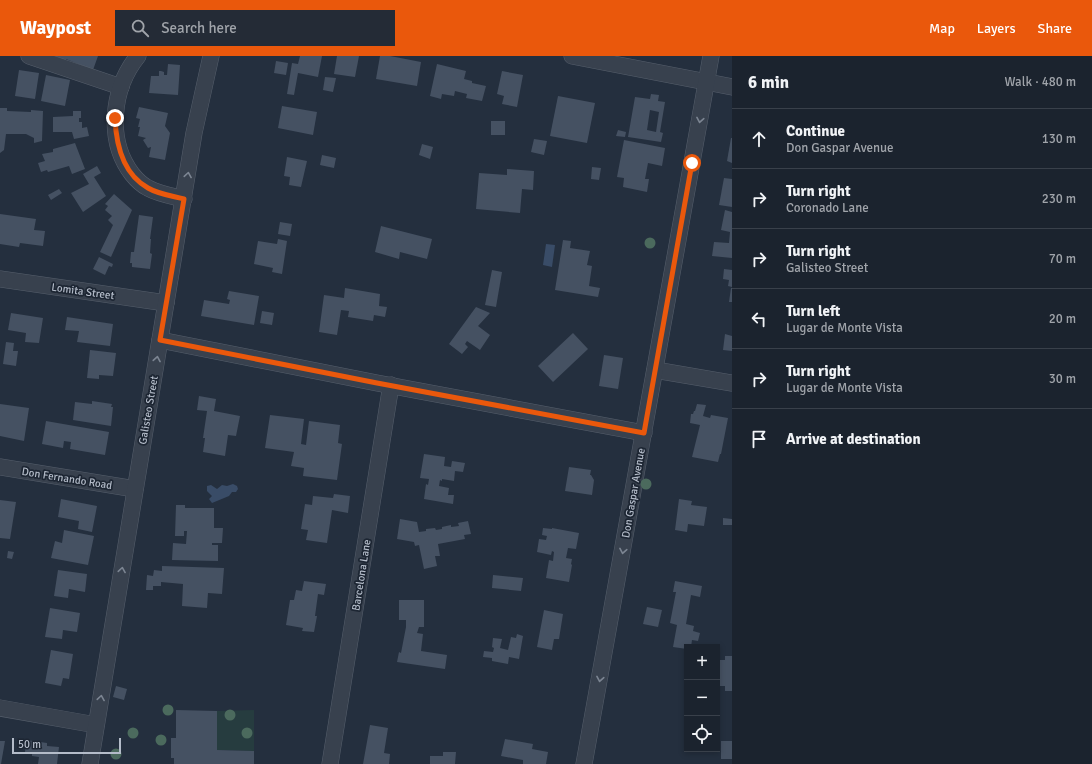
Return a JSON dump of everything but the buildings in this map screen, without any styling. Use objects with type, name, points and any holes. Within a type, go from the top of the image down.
[{"type":"street","points":[[28,56],[121,86]]},
{"type":"street","points":[[138,56],[121,86],[115,118],[115,130],[119,148],[126,165],[136,179],[148,188],[184,199]]},
{"type":"street","name":"Galisteo Street","points":[[90,764],[194,133],[211,56]]},
{"type":"street","points":[[572,56],[732,87]]},
{"type":"street","name":"Don Gaspar Avenue","points":[[584,764],[711,56]]},
{"type":"street","name":"Lomita Street","points":[[0,279],[166,303]]},
{"type":"street","points":[[160,340],[644,433]]},
{"type":"street","points":[[654,370],[732,383]]},
{"type":"street","name":"Barcelona Lane","points":[[330,764],[391,385]]},
{"type":"street","name":"Don Fernando Road","points":[[0,467],[135,489]]},
{"type":"street","points":[[0,708],[96,725]]},
{"type":"green space","points":[[254,710],[254,751],[217,750],[217,711]]},
{"type":"water","points":[[546,244],[555,245],[552,267],[543,265]]},
{"type":"water","points":[[233,484],[237,486],[238,489],[236,492],[232,492],[229,496],[212,503],[209,499],[212,496],[207,491],[207,486],[211,485],[217,489],[222,485],[227,486]]},
{"type":"route","points":[[115,118],[115,130],[119,148],[126,165],[136,179],[148,188],[184,199],[160,340],[377,383],[644,433],[692,163]]}]
